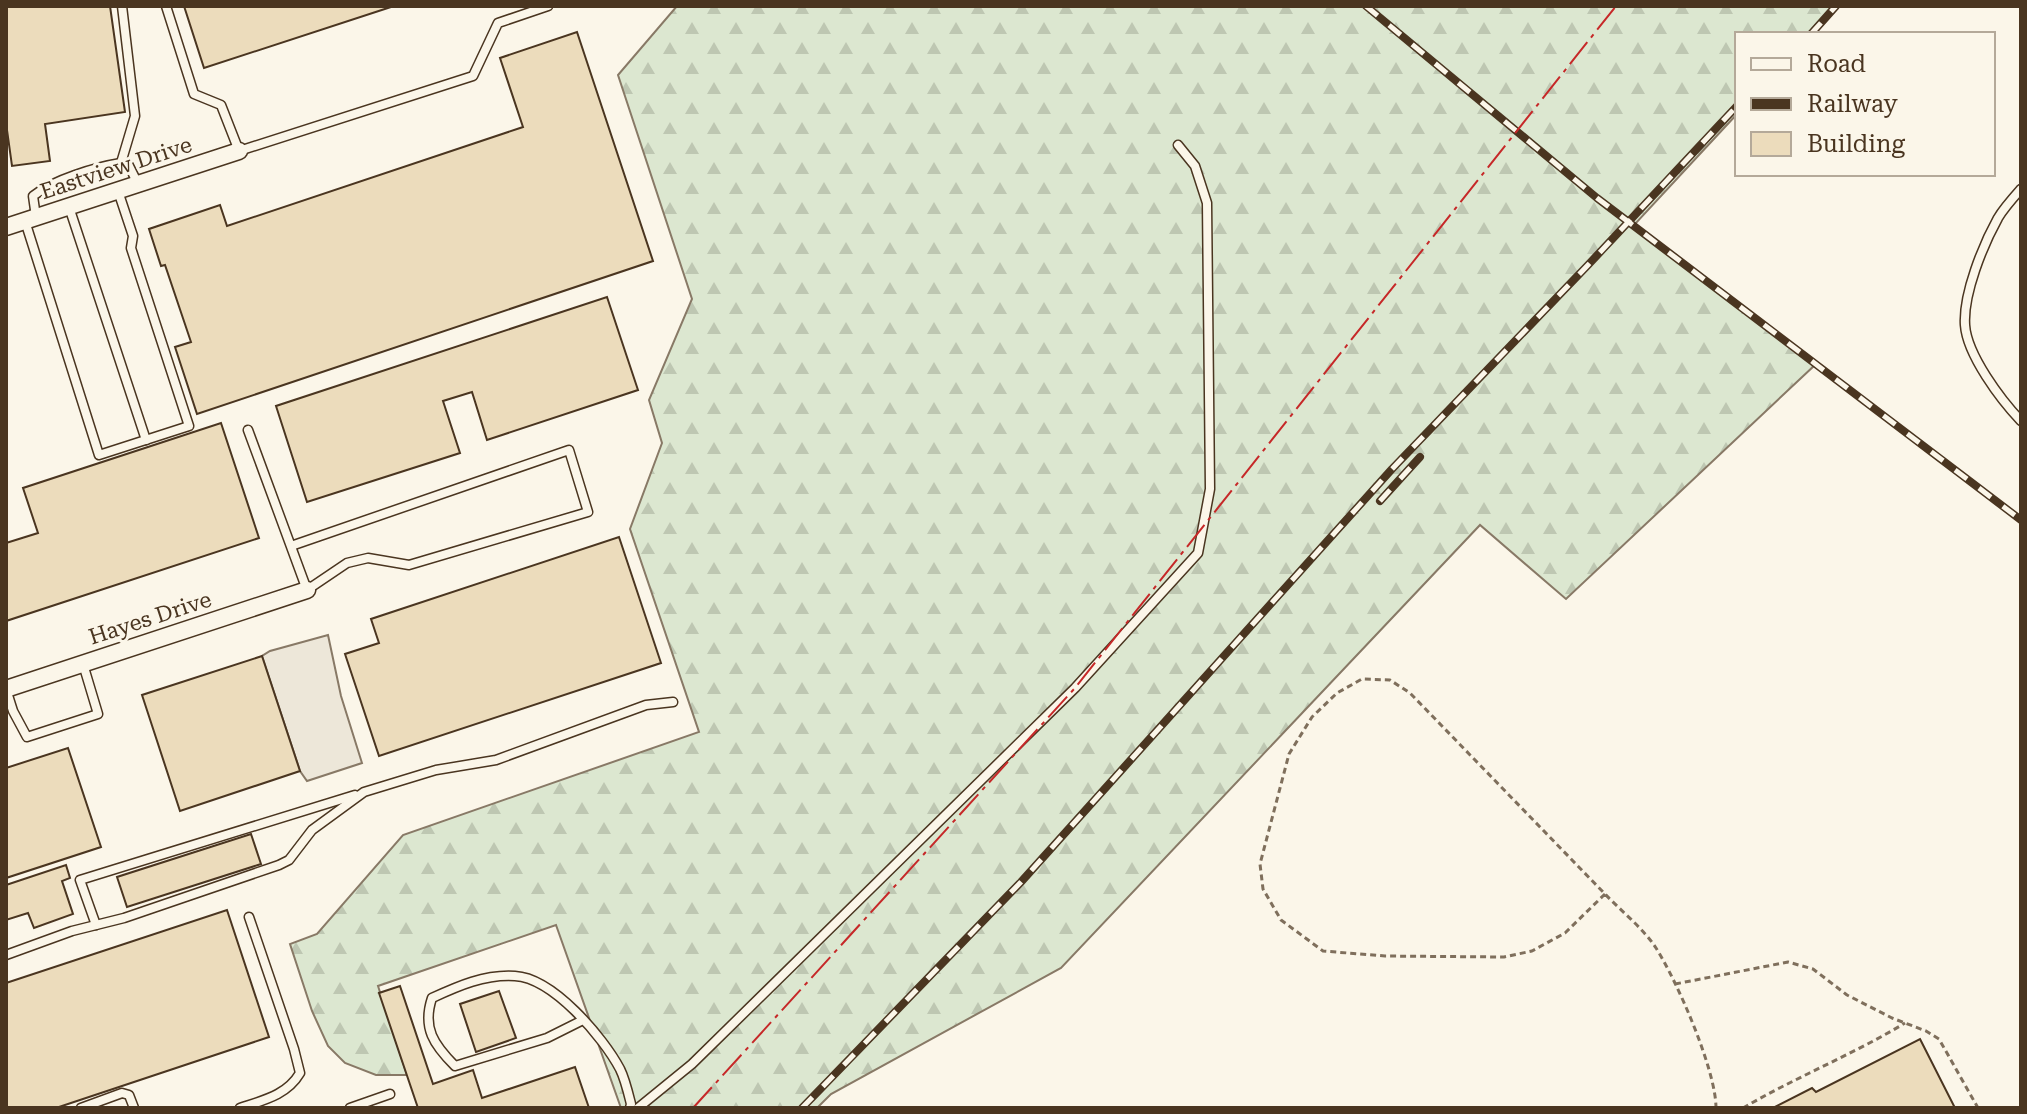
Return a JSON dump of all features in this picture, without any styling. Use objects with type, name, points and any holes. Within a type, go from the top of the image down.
[{"type":"street","name":"Eastview Drive","points":[[6,227],[239,151]]},
{"type":"street","name":"Hayes Drive","points":[[6,689],[307,590]]},
{"type":"lane","points":[[121,163],[135,116],[122,6]]},
{"type":"lane","points":[[166,6],[194,94],[221,105],[239,151],[473,76],[498,23],[548,6]]},
{"type":"lane","points":[[638,1108],[692,1064],[1075,688],[1198,553],[1210,489],[1207,203],[1195,166],[1178,145]]},
{"type":"lane","points":[[118,191],[133,236],[131,248],[189,426],[99,455],[31,220],[33,196],[44,187],[121,163],[128,164],[138,184]]},
{"type":"lane","points":[[2021,189],[1998,217],[1971,283],[1965,325],[1983,369],[2021,421]]},
{"type":"lane","points":[[69,207],[146,440]]},
{"type":"lane","points":[[248,430],[307,590],[347,563],[368,558],[409,565],[588,512],[569,450],[291,546]]},
{"type":"lane","points":[[6,689],[13,711],[27,737],[98,714],[83,663]]},
{"type":"lane","points":[[96,925],[80,880],[436,770],[496,760],[646,705],[673,702]]},
{"type":"lane","points":[[6,955],[124,918],[289,860],[312,830],[364,792]]},
{"type":"lane","points":[[240,1108],[292,1087],[300,1073],[290,1034],[249,917]]},
{"type":"lane","points":[[583,1020],[547,1038],[455,1066],[435,1046],[427,1014],[432,998],[462,984],[489,977],[518,976],[542,984],[583,1020],[611,1052],[622,1072],[630,1108]]},
{"type":"lane","points":[[81,1108],[122,1093],[129,1095],[134,1108]]},
{"type":"lane","points":[[350,1108],[390,1094]]},
{"type":"path","points":[[1605,894],[1565,933],[1532,951],[1504,957],[1385,956],[1323,951],[1281,920],[1263,889],[1260,864],[1289,754],[1312,717],[1337,693],[1362,679],[1390,680],[1410,693],[1605,894],[1654,946],[1675,984],[1711,1075],[1716,1108]]},
{"type":"path","points":[[1675,984],[1788,962],[1813,969],[1847,995],[1939,1039],[1978,1108]]},
{"type":"path","points":[[1743,1108],[1858,1051],[1905,1023]]},
{"type":"green space","points":[[677,6],[1836,6],[1813,32],[1735,32],[1735,116],[1634,225],[1816,364],[1566,599],[1480,525],[1061,968],[831,1094],[817,1108],[621,1108],[556,925],[378,986],[407,1075],[376,1075],[345,1063],[328,1046],[312,1011],[290,944],[317,934],[403,835],[699,732],[630,529],[662,443],[649,400],[692,299],[618,75]]},
{"type":"shaded area","points":[[328,635],[341,696],[362,763],[307,781],[300,771],[262,656]]},
{"type":"building","points":[[6,6],[110,6],[125,112],[45,124],[50,161],[12,166],[6,123]]},
{"type":"building","points":[[184,6],[394,6],[204,68]]},
{"type":"building","points":[[577,32],[653,261],[197,414],[175,347],[191,342],[165,265],[161,266],[149,229],[220,205],[227,226],[523,127],[500,58]]},
{"type":"building","points":[[607,297],[638,390],[487,440],[472,392],[443,401],[460,453],[307,502],[276,406]]},
{"type":"building","points":[[221,423],[259,538],[6,621],[6,543],[38,533],[23,488]]},
{"type":"building","points":[[619,537],[661,663],[379,756],[345,654],[379,643],[371,619]]},
{"type":"building","points":[[262,656],[300,771],[180,811],[142,695]]},
{"type":"building","points":[[68,748],[101,847],[6,878],[6,768]]},
{"type":"building","points":[[251,834],[261,864],[127,907],[117,877]]},
{"type":"building","points":[[66,865],[70,878],[62,881],[73,914],[34,928],[28,913],[6,920],[6,885]]},
{"type":"building","points":[[227,910],[269,1037],[56,1108],[6,1108],[6,983]]},
{"type":"building","points":[[400,986],[433,1084],[473,1070],[482,1098],[575,1067],[589,1108],[418,1108],[379,993]]},
{"type":"building","points":[[499,991],[516,1038],[476,1052],[460,1004]]},
{"type":"building","points":[[1920,1039],[1955,1108],[1773,1108],[1812,1088],[1816,1092]]},
{"type":"railway","points":[[1366,6],[1597,198],[2021,520]]},
{"type":"railway","points":[[1813,32],[1836,6]]},
{"type":"railway","points":[[802,1108],[1021,882],[1392,469],[1735,108]]},
{"type":"railway","points":[[1380,501],[1420,457]]},
{"type":"power","points":[[693,1108],[1075,688],[1616,6]]}]
